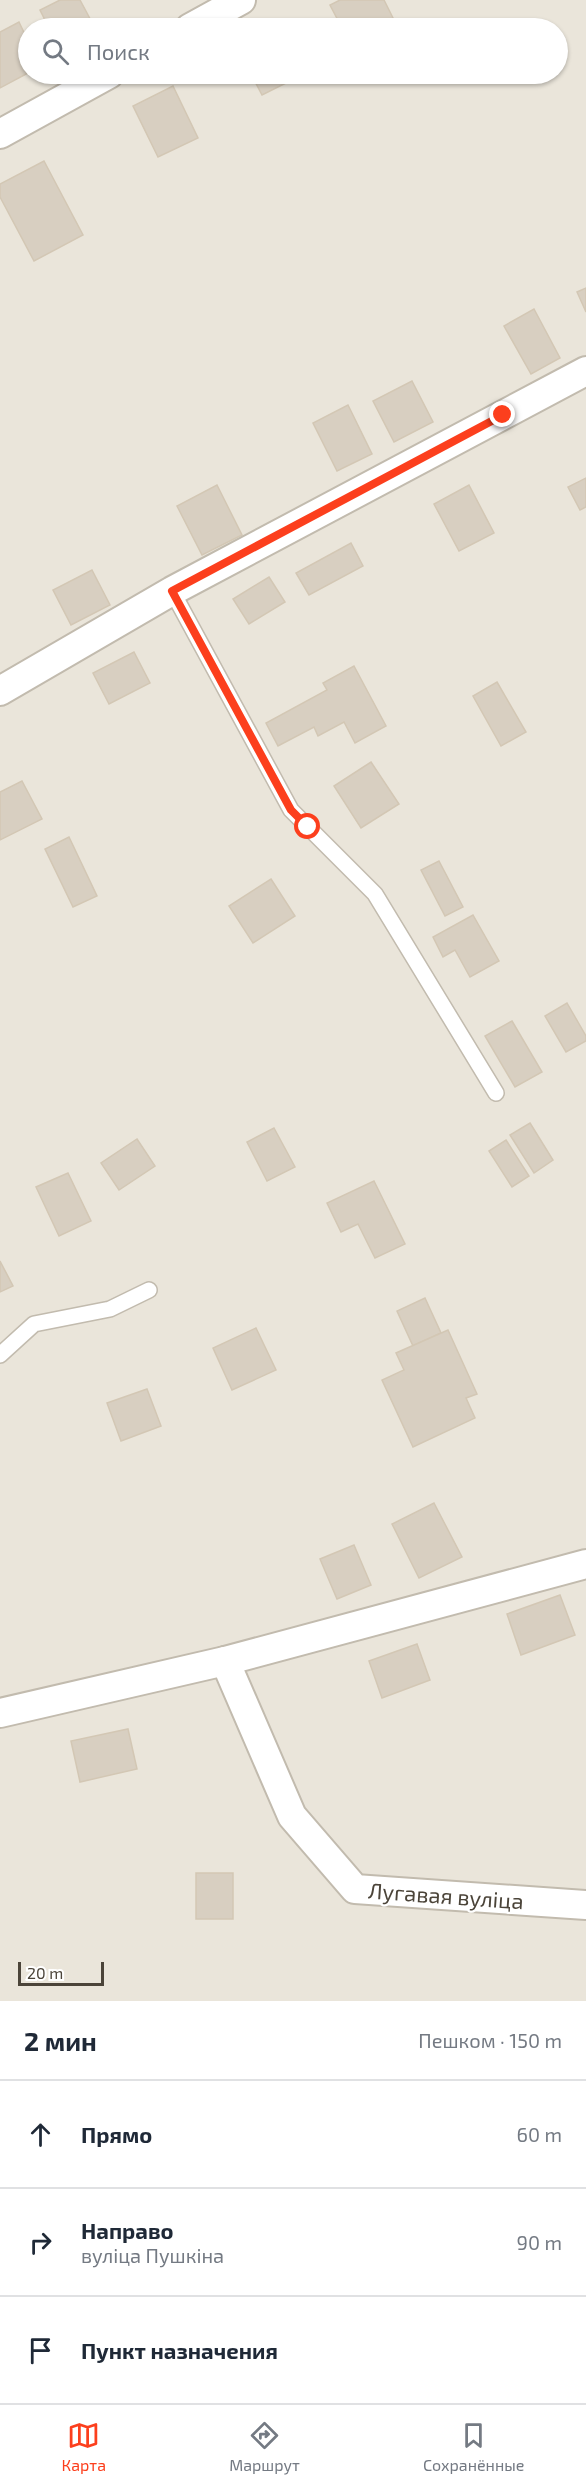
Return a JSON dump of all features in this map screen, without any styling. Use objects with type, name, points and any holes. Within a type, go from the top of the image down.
[{"type":"street","points":[[208,18],[241,0]]},
{"type":"street","points":[[0,134],[91,84]]},
{"type":"street","points":[[0,691],[172,591],[586,371]]},
{"type":"street","points":[[0,1713],[225,1661],[586,1564]]},
{"type":"street","name":"Лугавая вуліца","points":[[225,1661],[292,1816],[354,1889],[586,1905]]},
{"type":"lane","points":[[172,591],[291,810],[375,894],[495,1093]]},
{"type":"lane","points":[[0,1355],[34,1324],[110,1309],[149,1290]]},
{"type":"shaded area","points":[[0,0],[586,0],[586,2001],[0,2001]]},
{"type":"building","points":[[60,0],[80,0],[90,18],[44,18],[40,10]]},
{"type":"building","points":[[340,0],[384,0],[393,18],[337,18],[330,5]]},
{"type":"building","points":[[18,23],[18,78],[0,88],[0,32]]},
{"type":"building","points":[[256,84],[284,84],[262,95]]},
{"type":"building","points":[[173,86],[198,138],[158,157],[133,106]]},
{"type":"building","points":[[44,161],[83,235],[34,261],[0,197],[0,184]]},
{"type":"building","points":[[586,288],[586,312],[577,292]]},
{"type":"building","points":[[534,309],[560,358],[531,374],[504,326]]},
{"type":"building","points":[[412,381],[433,422],[394,442],[373,401]]},
{"type":"building","points":[[348,405],[372,454],[337,471],[313,423]]},
{"type":"building","points":[[586,478],[586,507],[580,510],[568,487]]},
{"type":"building","points":[[217,485],[242,535],[202,555],[177,506]]},
{"type":"building","points":[[469,485],[494,533],[459,551],[434,504]]},
{"type":"building","points":[[351,543],[363,566],[309,595],[296,573]]},
{"type":"building","points":[[92,570],[110,605],[71,625],[53,590]]},
{"type":"building","points":[[269,577],[285,602],[249,624],[233,599]]},
{"type":"building","points":[[134,652],[150,683],[109,704],[93,673]]},
{"type":"building","points":[[354,666],[386,726],[355,743],[344,722],[318,736],[314,727],[278,746],[266,723],[327,690],[323,683]]},
{"type":"building","points":[[497,682],[526,732],[501,746],[473,696]]},
{"type":"building","points":[[371,762],[399,804],[361,828],[334,786]]},
{"type":"building","points":[[22,781],[42,819],[0,840],[0,792]]},
{"type":"building","points":[[69,837],[97,896],[73,907],[45,849]]},
{"type":"building","points":[[439,861],[463,907],[445,916],[421,870]]},
{"type":"building","points":[[271,879],[295,916],[253,943],[229,906]]},
{"type":"building","points":[[473,915],[499,961],[470,977],[455,950],[443,957],[433,937]]},
{"type":"building","points":[[567,1003],[586,1036],[586,1041],[566,1052],[545,1016]]},
{"type":"building","points":[[512,1021],[542,1072],[515,1087],[485,1036]]},
{"type":"building","points":[[530,1123],[553,1160],[534,1173],[510,1135]]},
{"type":"building","points":[[274,1128],[295,1167],[267,1181],[247,1142]]},
{"type":"building","points":[[137,1139],[155,1166],[119,1190],[101,1163]]},
{"type":"building","points":[[506,1140],[529,1176],[512,1187],[489,1151]]},
{"type":"building","points":[[68,1173],[91,1221],[59,1236],[36,1187]]},
{"type":"building","points":[[374,1181],[405,1244],[375,1258],[358,1224],[341,1232],[327,1203]]},
{"type":"building","points":[[0,1261],[13,1286],[0,1292]]},
{"type":"building","points":[[425,1298],[441,1333],[413,1346],[397,1311]]},
{"type":"building","points":[[256,1328],[276,1370],[232,1390],[213,1348]]},
{"type":"building","points":[[448,1330],[477,1394],[466,1398],[475,1418],[413,1447],[382,1380],[404,1370],[396,1353]]},
{"type":"building","points":[[147,1389],[161,1426],[121,1441],[107,1403]]},
{"type":"building","points":[[434,1503],[462,1557],[419,1578],[392,1524]]},
{"type":"building","points":[[354,1545],[371,1585],[337,1599],[320,1559]]},
{"type":"building","points":[[560,1595],[575,1635],[521,1655],[507,1614]]},
{"type":"building","points":[[417,1644],[430,1680],[382,1698],[369,1661]]},
{"type":"building","points":[[128,1729],[137,1769],[80,1782],[71,1741]]},
{"type":"building","points":[[196,1873],[233,1873],[233,1919],[196,1919]]},
{"type":"route","points":[[308,827],[291,810],[172,591],[503,415]]}]
